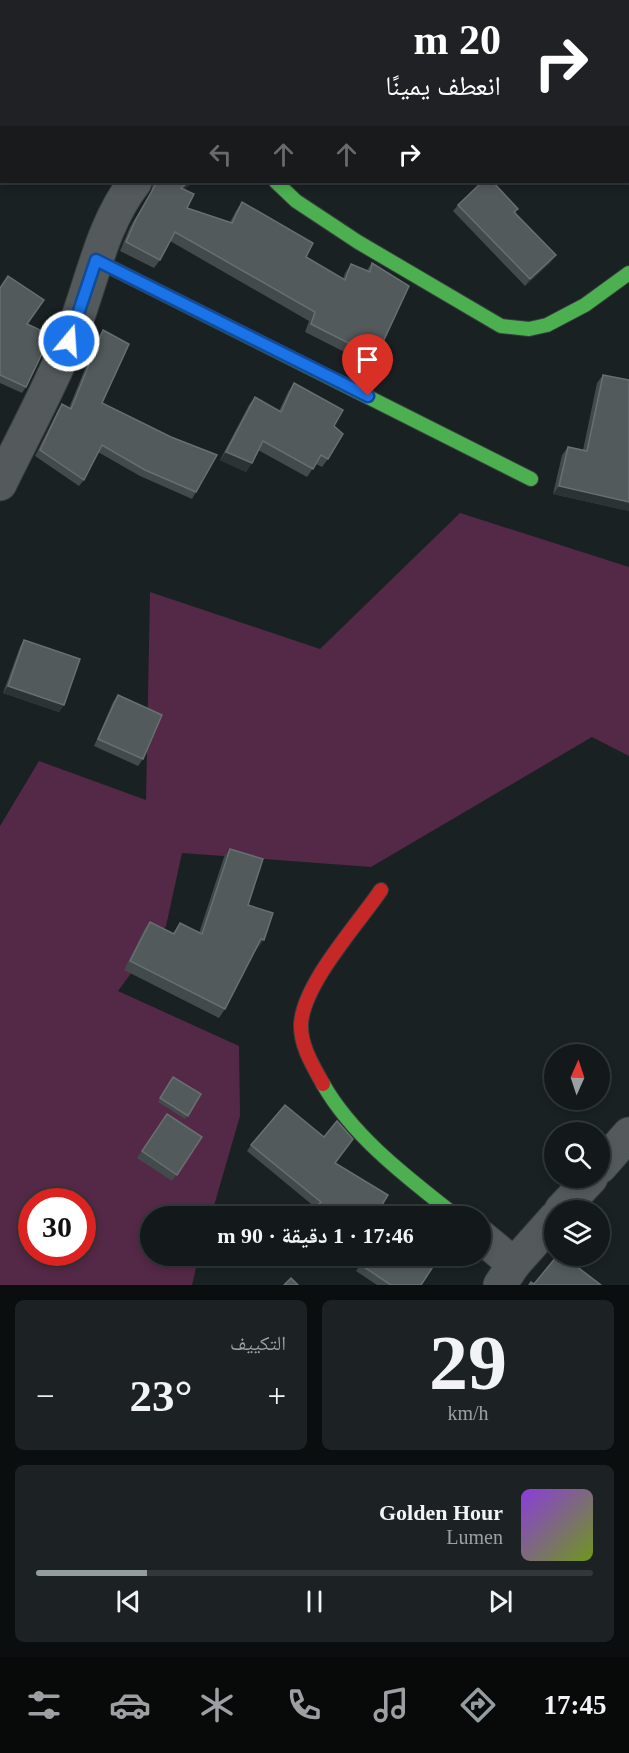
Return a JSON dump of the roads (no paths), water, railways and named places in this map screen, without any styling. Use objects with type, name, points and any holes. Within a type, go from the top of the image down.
[{"type":"street","points":[[0,484],[69,341],[96,260],[126,192],[134,183]]},
{"type":"street","points":[[277,183],[296,201],[358,242],[501,326],[521,329],[541,328],[561,319],[629,273]]},
{"type":"street","points":[[96,260],[531,479]]},
{"type":"street","points":[[381,890],[307,995],[301,1020],[307,1057],[358,1129],[398,1169],[444,1206]]},
{"type":"street","points":[[610,1156],[629,1134]]},
{"type":"street","points":[[570,1200],[582,1188]]},
{"type":"street","points":[[491,1251],[507,1274],[544,1231]]}]
